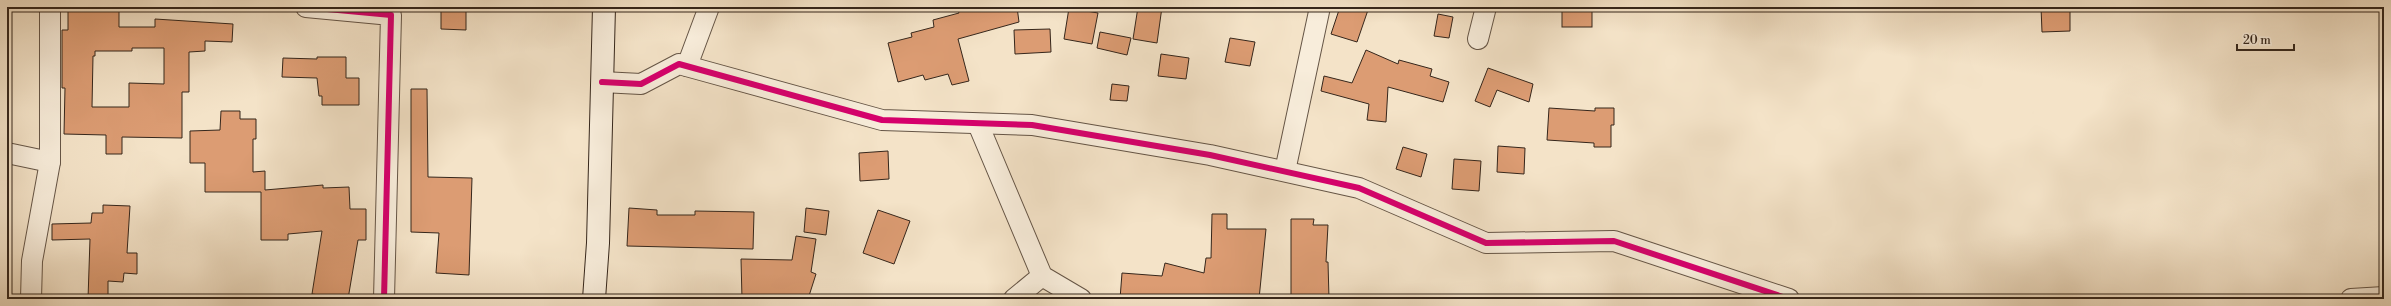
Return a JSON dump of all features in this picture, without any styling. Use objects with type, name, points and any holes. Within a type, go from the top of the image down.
[{"type":"street","points":[[31,299],[32,261],[50,162],[50,7]]},
{"type":"street","points":[[306,7],[392,11],[384,299]]},
{"type":"street","points":[[594,299],[598,243],[604,7]]},
{"type":"street","points":[[687,66],[709,7]]},
{"type":"street","points":[[1285,172],[1320,7]]},
{"type":"street","points":[[1478,39],[1486,7]]},
{"type":"street","points":[[602,82],[641,84],[679,64],[882,120],[1032,125],[1210,155],[1359,188],[1486,243],[1614,240],[1789,299]]},
{"type":"street","points":[[978,124],[1042,276],[1081,299]]},
{"type":"street","points":[[7,153],[50,162]]},
{"type":"street","points":[[1014,299],[1042,276]]},
{"type":"street","points":[[2351,299],[2384,297]]},
{"type":"building","points":[[68,7],[119,7],[119,27],[155,27],[155,19],[233,24],[232,42],[205,41],[205,51],[189,52],[189,92],[182,92],[182,138],[122,137],[122,154],[106,154],[106,135],[64,134],[65,88],[62,88],[62,30],[68,30]],"holes":[[[132,48],[164,48],[164,84],[129,83],[129,107],[92,107],[93,56],[95,56],[95,51],[132,51]]]},
{"type":"building","points":[[441,7],[466,7],[466,30],[441,29]]},
{"type":"building","points":[[968,7],[1017,7],[1019,22],[958,39],[969,81],[952,85],[948,74],[925,80],[923,75],[898,82],[888,43],[912,37],[911,33],[934,27],[933,20],[959,13],[958,10]]},
{"type":"building","points":[[1138,7],[1162,7],[1157,43],[1133,39]]},
{"type":"building","points":[[1340,7],[1369,7],[1357,42],[1331,34]]},
{"type":"building","points":[[1562,7],[1592,7],[1592,27],[1562,27]]},
{"type":"building","points":[[2041,7],[2070,7],[2070,31],[2042,32]]},
{"type":"building","points":[[1069,8],[1098,13],[1092,44],[1064,39]]},
{"type":"building","points":[[1438,14],[1453,17],[1449,38],[1434,36]]},
{"type":"building","points":[[1050,29],[1051,52],[1015,54],[1014,30]]},
{"type":"building","points":[[1100,32],[1131,38],[1127,55],[1097,48]]},
{"type":"building","points":[[1230,38],[1255,42],[1250,66],[1225,62]]},
{"type":"building","points":[[1366,50],[1398,64],[1399,60],[1432,69],[1430,76],[1449,82],[1443,102],[1388,87],[1386,122],[1367,120],[1369,104],[1321,91],[1324,76],[1352,83]]},
{"type":"building","points":[[1161,54],[1189,58],[1186,79],[1158,76]]},
{"type":"building","points":[[317,57],[346,57],[346,78],[359,78],[359,105],[322,105],[322,96],[319,96],[317,78],[282,77],[283,58],[317,59]]},
{"type":"building","points":[[1488,68],[1533,84],[1529,102],[1497,90],[1490,107],[1475,101]]},
{"type":"building","points":[[1112,84],[1129,86],[1127,101],[1110,100]]},
{"type":"building","points":[[411,89],[427,89],[428,177],[472,178],[469,275],[436,273],[439,233],[411,232]]},
{"type":"building","points":[[1549,108],[1595,111],[1595,108],[1614,108],[1614,125],[1611,125],[1611,147],[1594,147],[1594,143],[1547,140]]},
{"type":"building","points":[[221,111],[240,111],[240,119],[256,119],[256,139],[253,139],[253,172],[265,171],[265,190],[323,185],[323,188],[349,187],[350,209],[366,209],[366,240],[358,240],[348,299],[312,294],[322,231],[288,234],[288,240],[261,240],[261,192],[205,192],[205,163],[190,163],[190,131],[220,130]]},
{"type":"building","points":[[1498,146],[1525,148],[1524,174],[1497,172]]},
{"type":"building","points":[[1403,147],[1427,154],[1421,177],[1396,169]]},
{"type":"building","points":[[888,151],[889,179],[860,181],[859,153]]},
{"type":"building","points":[[1454,159],[1481,161],[1479,191],[1452,189]]},
{"type":"building","points":[[103,205],[130,206],[127,253],[137,253],[137,274],[124,273],[123,282],[108,281],[108,299],[88,299],[90,239],[52,240],[52,224],[91,223],[92,213],[103,213]]},
{"type":"building","points":[[629,208],[657,210],[657,215],[695,215],[695,211],[754,212],[753,249],[627,246]]},
{"type":"building","points":[[806,208],[829,211],[826,235],[804,232]]},
{"type":"building","points":[[878,210],[910,221],[894,264],[863,253]]},
{"type":"building","points":[[1212,214],[1227,214],[1227,229],[1266,229],[1259,299],[1120,299],[1122,273],[1162,276],[1165,263],[1204,273],[1206,258],[1211,258]]},
{"type":"building","points":[[1291,219],[1314,219],[1313,225],[1328,225],[1326,262],[1328,262],[1329,299],[1291,299]]},
{"type":"building","points":[[796,236],[816,239],[811,272],[816,274],[808,299],[742,299],[741,259],[792,260]]},
{"type":"cycle path","points":[[306,7],[391,15],[384,299]]},
{"type":"cycle path","points":[[602,82],[641,84],[679,64],[882,120],[1032,125],[1210,155],[1359,188],[1486,243],[1614,241],[1789,299]]}]
